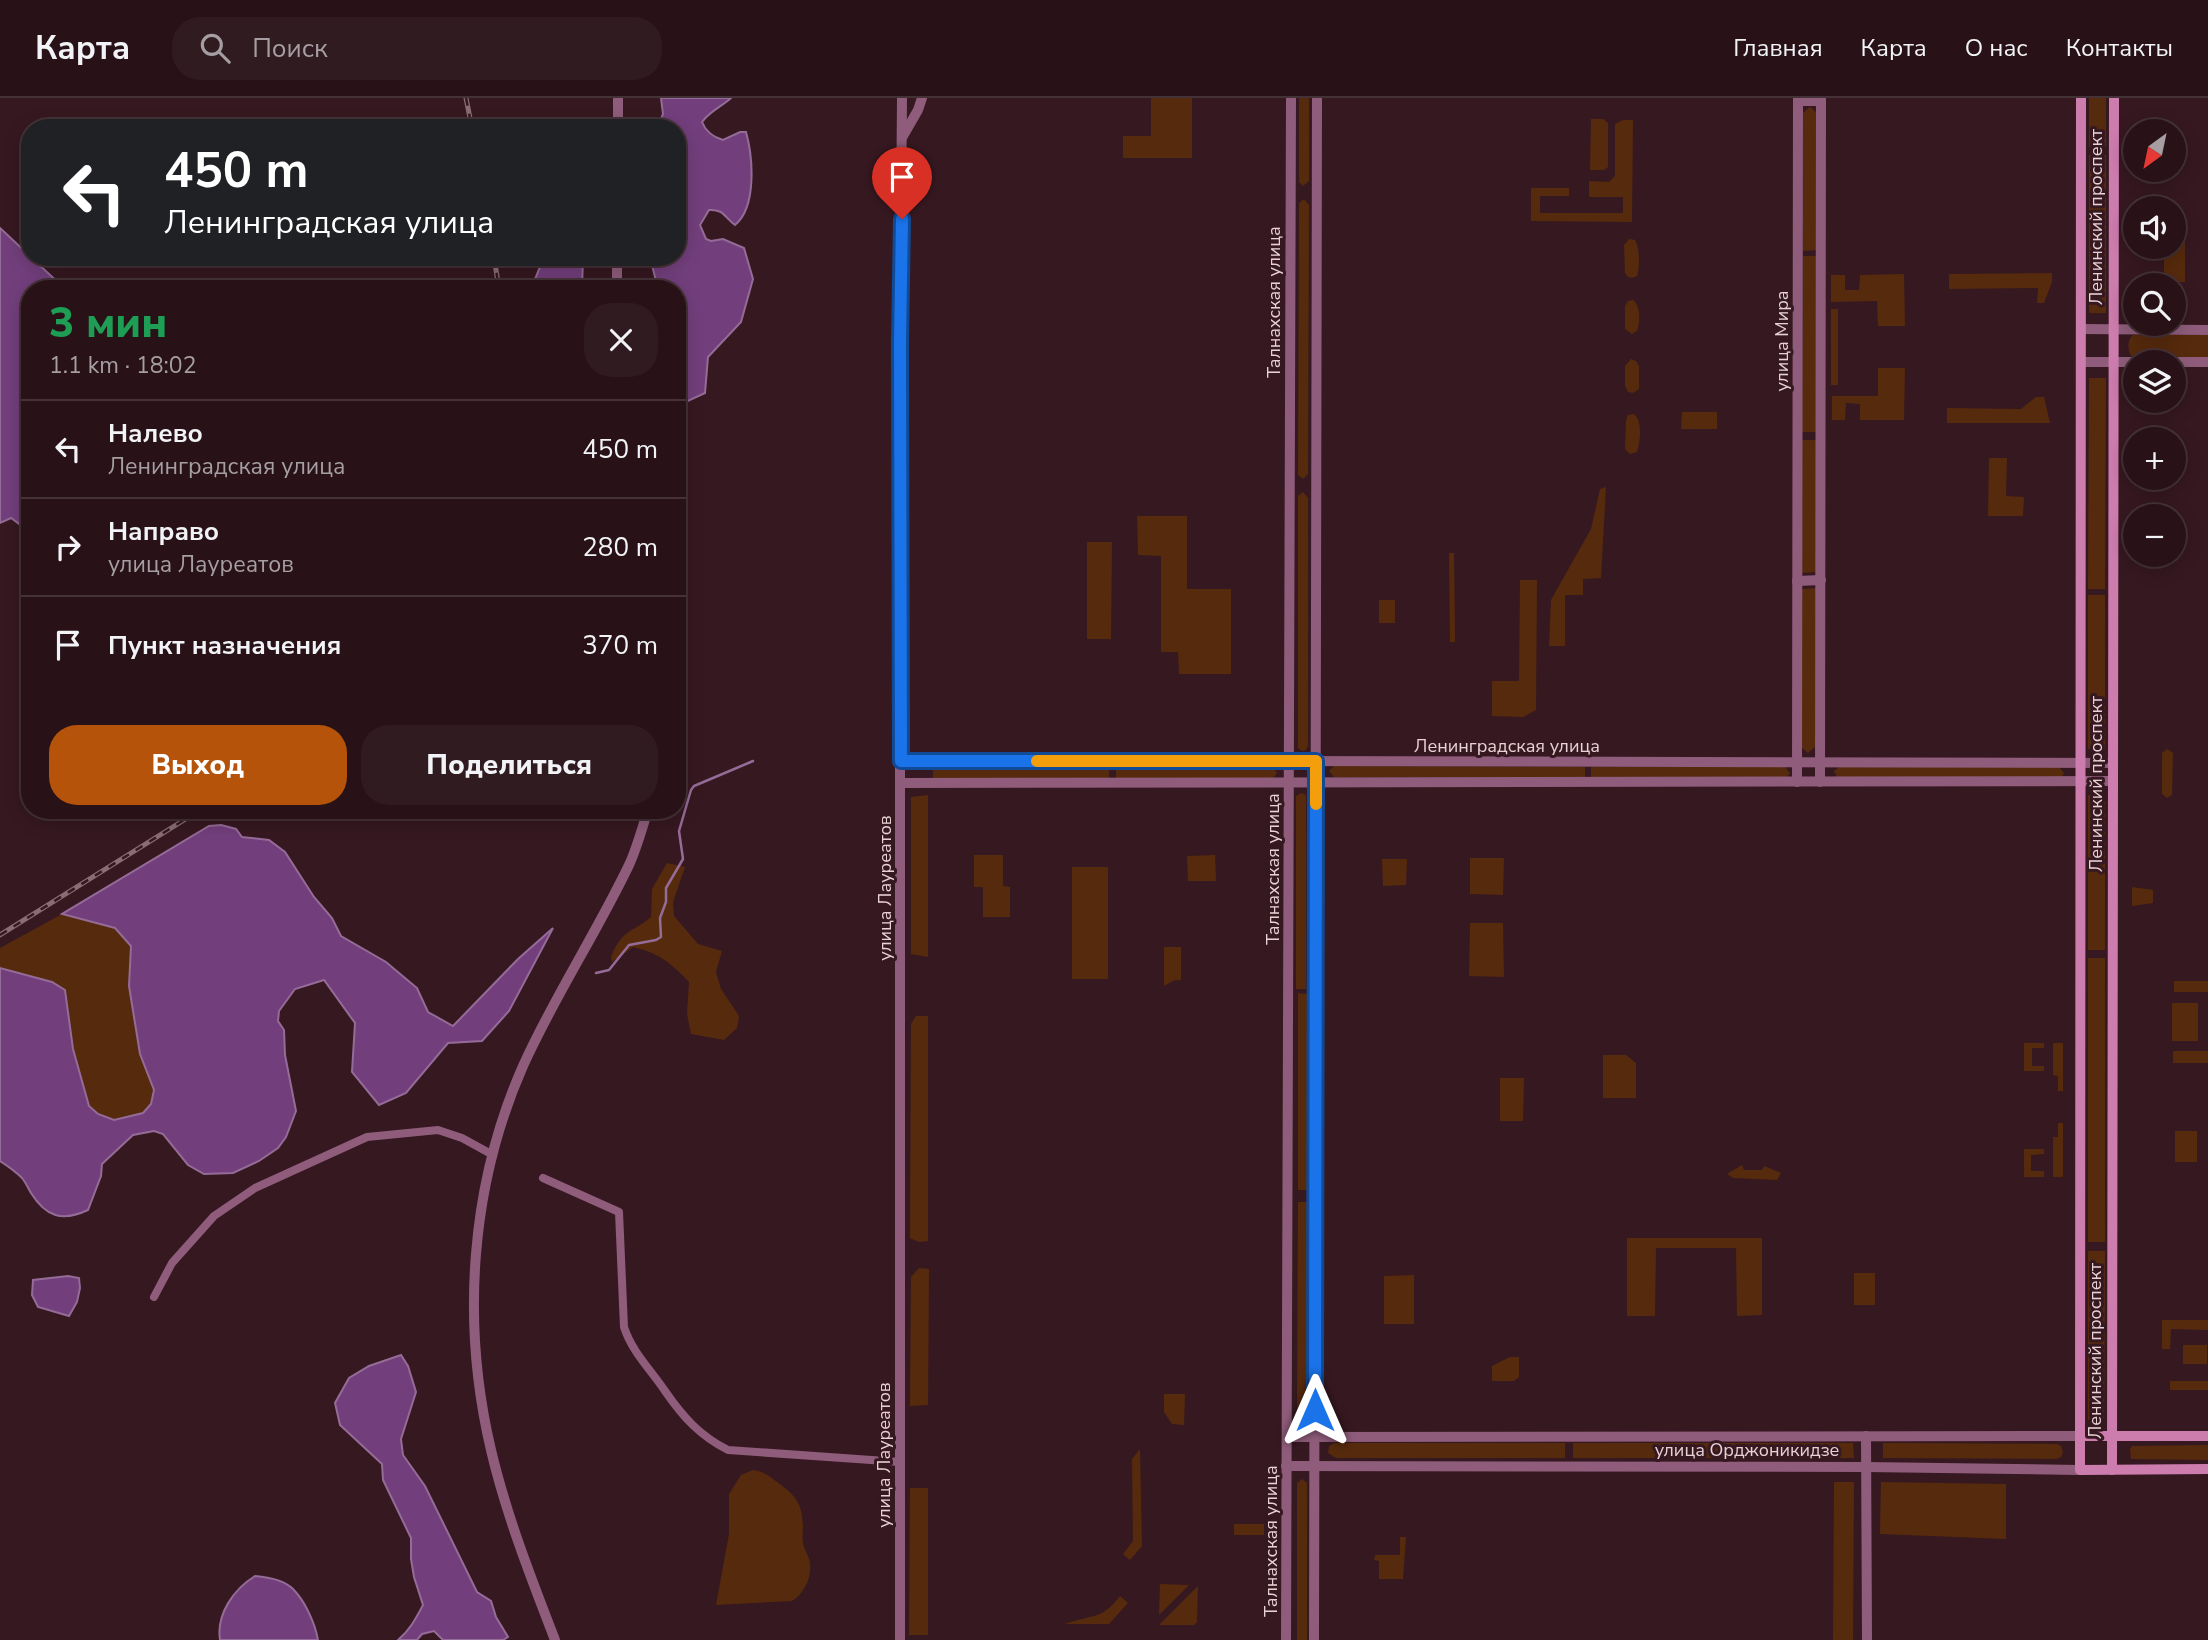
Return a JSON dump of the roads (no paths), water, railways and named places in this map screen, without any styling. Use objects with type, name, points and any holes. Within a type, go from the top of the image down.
[{"type":"main road","name":"Ленинский проспект","points":[[2080,1471],[2081,98]]},
{"type":"main road","name":"Ленинский проспект","points":[[2112,1471],[2114,98]]},
{"type":"main road","name":"улица Орджоникидзе","points":[[2080,1436],[2208,1436]]},
{"type":"main road","name":"улица Орджоникидзе","points":[[2080,1471],[2208,1469]]},
{"type":"street","points":[[618,98],[618,119]]},
{"type":"street","name":"улица Лауреатов","points":[[900,1640],[902,98]]},
{"type":"street","name":"улица Лауреатов","points":[[903,137],[922,98]]},
{"type":"street","name":"Талнахская улица","points":[[1286,1640],[1291,98]]},
{"type":"street","points":[[1314,1640],[1317,98]]},
{"type":"street","name":"улица Мира","points":[[1797,782],[1798,99],[1821,99],[1821,782]]},
{"type":"street","points":[[2081,330],[2208,330]]},
{"type":"street","points":[[2081,362],[2208,362]]},
{"type":"street","points":[[1797,581],[1821,580]]},
{"type":"street","name":"Ленинградская улица","points":[[901,761],[2113,762]]},
{"type":"street","name":"Ленинградская улица","points":[[901,783],[2113,781]]},
{"type":"street","points":[[555,1640],[517,1536],[491,1450],[477,1368],[475,1260],[481,1210],[507,1106],[571,970],[630,863],[645,819]]},
{"type":"street","points":[[154,1297],[172,1263],[214,1216],[255,1188],[367,1137],[438,1130],[462,1138],[493,1155]]},
{"type":"street","points":[[543,1178],[619,1212],[626,1334],[647,1369],[682,1416],[697,1431],[728,1450],[900,1462]]},
{"type":"street","points":[[1866,1436],[1867,1640]]},
{"type":"street","name":"улица Орджоникидзе","points":[[1288,1437],[2080,1436]]},
{"type":"street","name":"улица Орджоникидзе","points":[[1286,1466],[1866,1467],[2080,1471]]},
{"type":"waterway","points":[[686,807],[694,786],[753,761]]},
{"type":"waterway","points":[[596,973],[609,970],[629,945],[661,937],[660,918],[666,902],[666,888],[683,859],[679,831],[683,819]]},
{"type":"railway","points":[[466,98],[470,119]]},
{"type":"railway","points":[[495,266],[498,280]]},
{"type":"railway","points":[[0,935],[186,819]]}]
